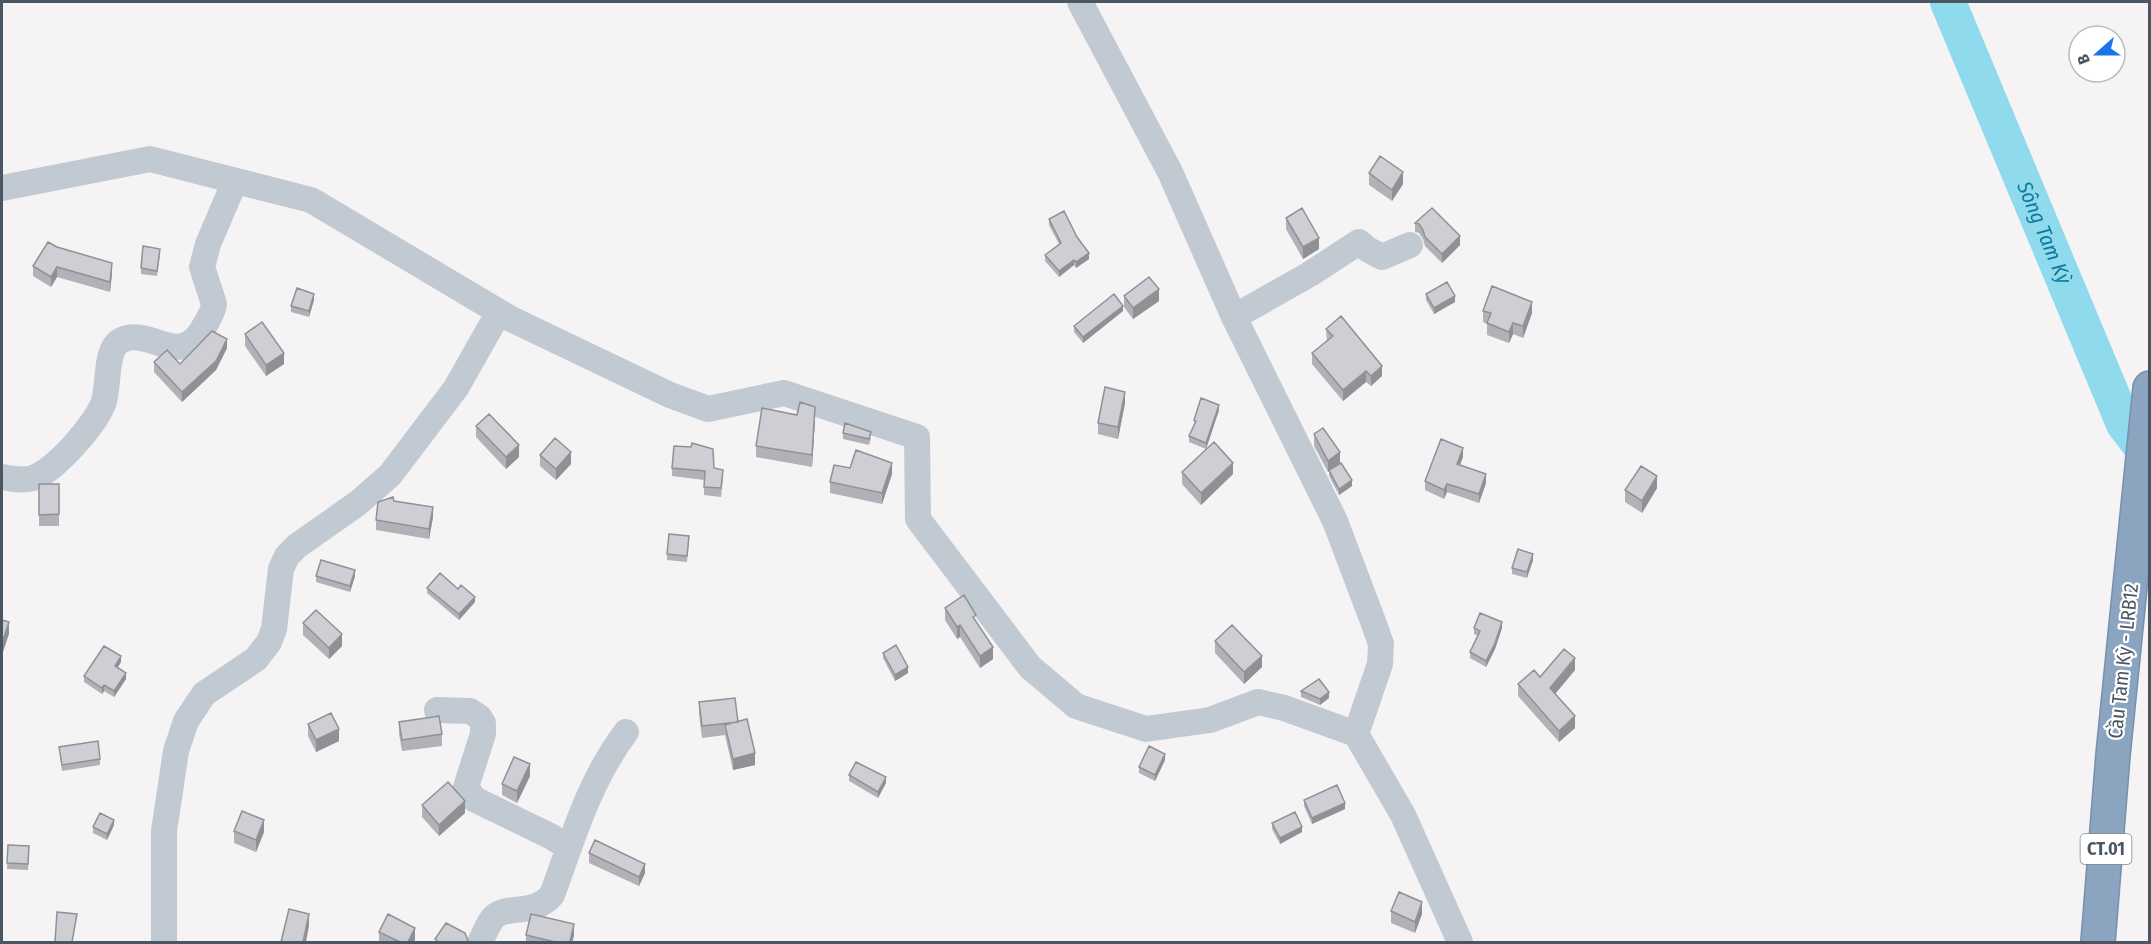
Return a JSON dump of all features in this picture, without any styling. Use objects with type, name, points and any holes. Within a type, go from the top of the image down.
[{"type":"highway","name":"Cầu Tam Kỳ - LRB12","points":[[2098,942],[2113,755],[2150,387]]},
{"type":"street","points":[[1080,2],[1170,172],[1234,317],[1335,521],[1381,644],[1380,664],[1356,734]]},
{"type":"street","points":[[2,188],[150,159],[311,200],[498,312],[670,395],[708,409],[784,393],[917,436],[918,519],[1030,667],[1076,706],[1146,729],[1210,720],[1258,702],[1284,708],[1356,734],[1403,815],[1460,942]]},
{"type":"street","points":[[2,477],[22,480],[36,477],[70,451],[104,403],[110,352],[122,340],[133,338],[179,347],[190,345],[198,337],[214,304],[202,267],[208,244],[235,181]]},
{"type":"street","points":[[1234,317],[1310,274],[1359,242],[1382,258],[1410,245]]},
{"type":"street","points":[[164,942],[164,831],[176,751],[186,721],[204,694],[256,659],[269,642],[274,629],[281,569],[287,556],[297,546],[358,503],[390,475],[456,388],[498,312]]},
{"type":"street","points":[[437,710],[470,711],[483,723],[483,734],[466,787],[469,794],[474,799],[552,837],[569,848]]},
{"type":"street","points":[[480,942],[494,917],[500,913],[531,909],[546,902],[552,895],[579,816],[610,753],[626,732]]},
{"type":"building","points":[[1380,156],[1403,172],[1392,190],[1369,173]]},
{"type":"building","points":[[1302,208],[1319,238],[1303,247],[1286,218]]},
{"type":"building","points":[[1432,208],[1460,236],[1442,254],[1425,237],[1419,224],[1415,223]]},
{"type":"building","points":[[1064,211],[1077,237],[1089,253],[1059,271],[1045,255],[1061,243],[1049,219]]},
{"type":"building","points":[[48,242],[57,247],[112,263],[110,282],[57,267],[51,277],[33,266]]},
{"type":"building","points":[[143,246],[160,249],[157,271],[141,268]]},
{"type":"building","points":[[1149,277],[1159,289],[1133,308],[1124,296]]},
{"type":"building","points":[[1447,282],[1455,296],[1434,308],[1426,294]]},
{"type":"building","points":[[1492,286],[1532,302],[1523,326],[1513,323],[1509,332],[1487,323],[1491,313],[1483,311]]},
{"type":"building","points":[[297,288],[314,294],[309,311],[291,306]]},
{"type":"building","points":[[1114,294],[1123,306],[1083,337],[1074,326]]},
{"type":"building","points":[[1341,316],[1382,366],[1371,376],[1366,371],[1343,390],[1312,353],[1333,336],[1326,329]]},
{"type":"building","points":[[262,322],[284,353],[266,365],[245,334]]},
{"type":"building","points":[[212,331],[227,339],[216,361],[182,392],[154,362],[167,350],[180,364]]},
{"type":"building","points":[[1105,387],[1125,392],[1118,427],[1098,423]]},
{"type":"building","points":[[1201,398],[1219,405],[1206,443],[1189,436],[1196,421],[1194,420]]},
{"type":"building","points":[[800,402],[815,407],[812,455],[756,446],[762,408],[797,415]]},
{"type":"building","points":[[489,414],[519,445],[506,457],[476,426]]},
{"type":"building","points":[[845,423],[871,432],[869,439],[843,433]]},
{"type":"building","points":[[1323,428],[1340,452],[1328,461],[1314,434]]},
{"type":"building","points":[[555,438],[571,452],[556,469],[540,455]]},
{"type":"building","points":[[1441,439],[1463,448],[1457,464],[1486,474],[1479,494],[1447,484],[1444,490],[1425,481]]},
{"type":"building","points":[[1214,442],[1233,463],[1201,493],[1182,472]]},
{"type":"building","points":[[692,443],[713,449],[714,468],[723,470],[721,488],[704,487],[705,471],[672,468],[674,446],[691,447]]},
{"type":"building","points":[[856,450],[892,463],[882,493],[830,482],[834,465],[850,468]]},
{"type":"building","points":[[1341,463],[1352,480],[1339,489],[1329,470]]},
{"type":"building","points":[[1641,466],[1657,476],[1642,501],[1625,490]]},
{"type":"building","points":[[39,484],[59,484],[59,514],[39,515]]},
{"type":"building","points":[[393,497],[394,501],[433,507],[429,529],[376,520],[378,502]]},
{"type":"building","points":[[669,534],[689,536],[687,556],[667,554]]},
{"type":"building","points":[[1518,549],[1533,554],[1527,572],[1512,568]]},
{"type":"building","points":[[321,560],[355,570],[350,586],[316,576]]},
{"type":"building","points":[[440,573],[458,589],[461,585],[475,597],[459,614],[427,588]]},
{"type":"building","points":[[964,595],[976,615],[973,617],[993,647],[980,656],[960,625],[957,627],[945,608]]},
{"type":"building","points":[[316,610],[342,634],[329,648],[303,623]]},
{"type":"building","points":[[1480,613],[1502,622],[1486,661],[1470,652],[1480,631],[1474,628]]},
{"type":"building","points":[[2,620],[9,622],[2,643]]},
{"type":"building","points":[[1232,625],[1262,656],[1244,672],[1215,641]]},
{"type":"building","points":[[896,645],[908,667],[895,675],[883,653]]},
{"type":"building","points":[[104,646],[121,656],[115,666],[126,673],[114,691],[104,685],[102,688],[84,676]]},
{"type":"building","points":[[1564,649],[1575,658],[1550,688],[1575,716],[1559,731],[1518,684],[1534,670],[1540,677]]},
{"type":"building","points":[[1319,679],[1329,692],[1320,699],[1301,691]]},
{"type":"building","points":[[735,698],[738,722],[702,726],[699,702]]},
{"type":"building","points":[[331,713],[339,729],[316,740],[308,724]]},
{"type":"building","points":[[439,716],[442,734],[402,740],[399,722]]},
{"type":"building","points":[[747,719],[755,753],[733,759],[725,725]]},
{"type":"building","points":[[98,741],[100,759],[62,765],[59,747]]},
{"type":"building","points":[[1149,746],[1165,754],[1155,775],[1139,767]]},
{"type":"building","points":[[514,757],[530,764],[517,791],[502,784]]},
{"type":"building","points":[[856,762],[886,777],[878,792],[849,775]]},
{"type":"building","points":[[448,782],[465,801],[439,825],[422,805]]},
{"type":"building","points":[[1337,785],[1345,803],[1312,818],[1304,800]]},
{"type":"building","points":[[242,811],[264,820],[256,840],[234,831]]},
{"type":"building","points":[[1295,812],[1302,827],[1280,838],[1272,823]]},
{"type":"building","points":[[100,813],[114,820],[107,834],[93,827]]},
{"type":"building","points":[[595,840],[645,864],[639,877],[589,853]]},
{"type":"building","points":[[8,845],[29,846],[28,864],[7,863]]},
{"type":"building","points":[[1399,892],[1422,902],[1415,922],[1391,911]]},
{"type":"building","points":[[289,909],[309,914],[303,942],[281,942]]},
{"type":"building","points":[[57,912],[77,914],[72,942],[55,942]]},
{"type":"building","points":[[388,914],[415,928],[408,942],[400,942],[379,932]]},
{"type":"building","points":[[531,914],[574,924],[570,942],[555,942],[526,935]]},
{"type":"building","points":[[446,923],[465,933],[469,942],[439,942],[435,939]]},
{"type":"waterway","name":"Sông Tam Kỳ","points":[[1948,2],[2124,424],[2150,458]]}]
